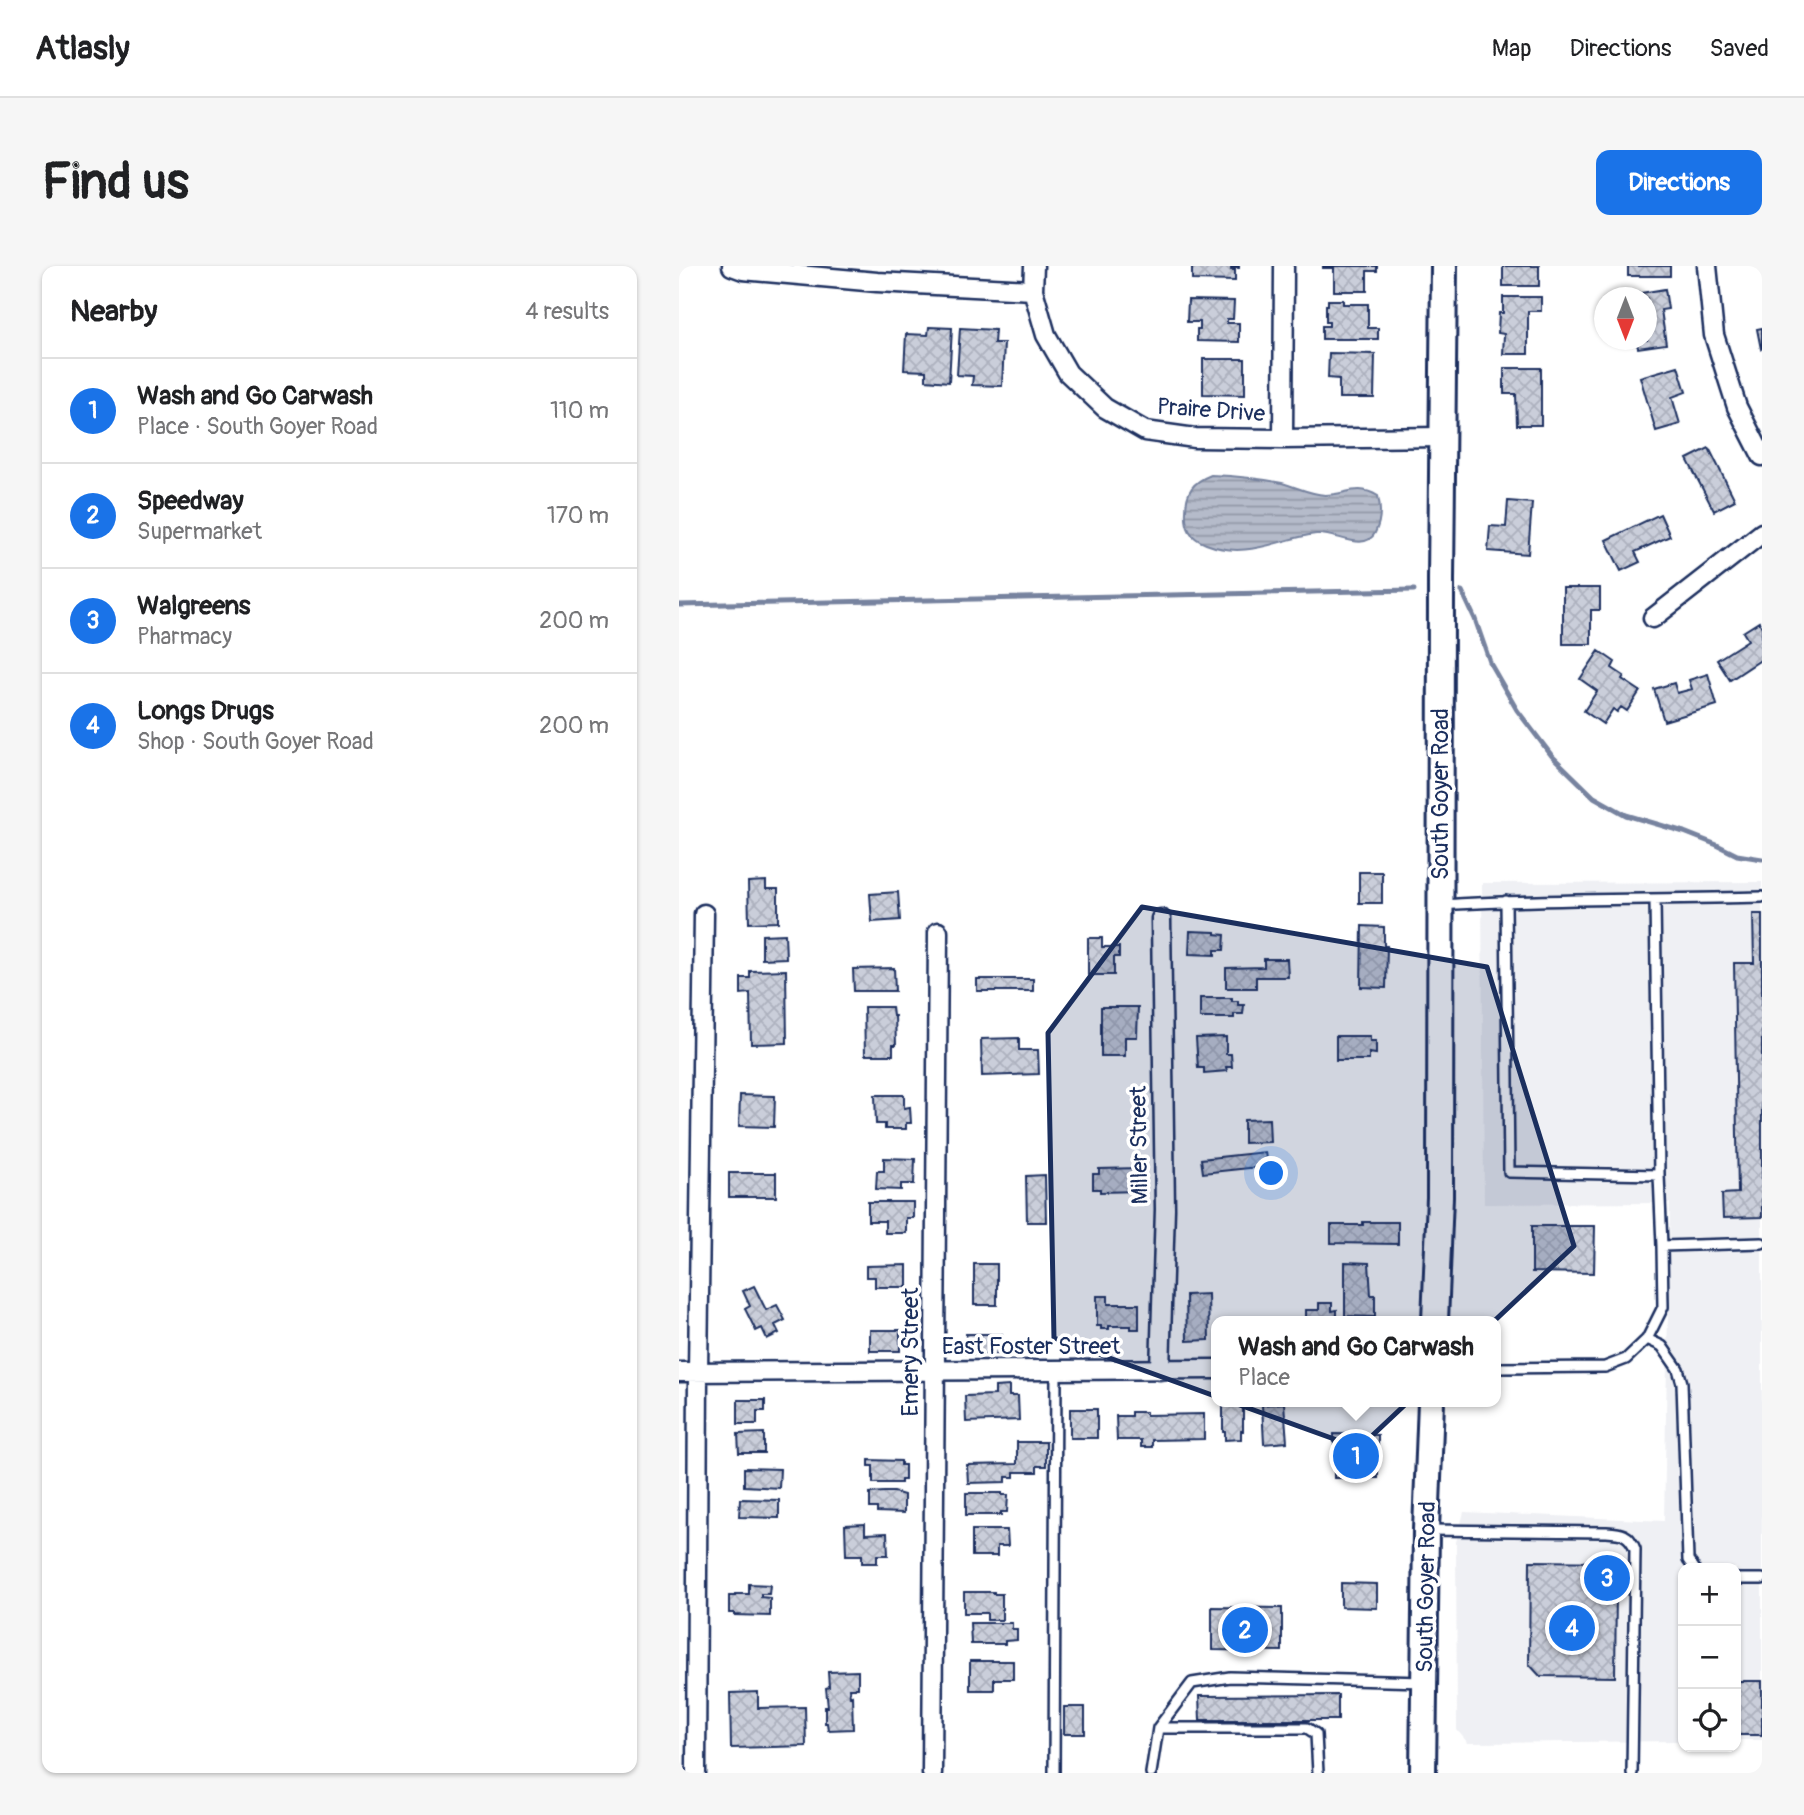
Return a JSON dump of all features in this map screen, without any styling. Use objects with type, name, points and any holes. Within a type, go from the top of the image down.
[{"type":"street","points":[[732,266],[743,270],[877,282],[1033,290]]},
{"type":"street","name":"Praire Drive","points":[[1034,266],[1033,290],[1047,335],[1068,373],[1105,408],[1145,431],[1195,438],[1442,437]]},
{"type":"street","points":[[1283,439],[1284,266]]},
{"type":"street","name":"South Goyer Road","points":[[1435,1316],[1440,1197],[1444,266]]},
{"type":"street","points":[[1707,266],[1714,335],[1737,407],[1762,456]]},
{"type":"street","points":[[1653,618],[1762,533]]},
{"type":"street","points":[[696,1773],[704,915]]},
{"type":"street","name":"Miller Street","points":[[1160,1370],[1165,1209],[1161,919]]},
{"type":"street","name":"Emery Street","points":[[932,1773],[938,932]]},
{"type":"street","name":"East Foster Street","points":[[679,1372],[1211,1369]]},
{"type":"street","name":"South Goyer Road","points":[[1423,1773],[1426,1530],[1431,1407]]},
{"type":"lane","points":[[1440,905],[1506,901],[1762,897]]},
{"type":"lane","points":[[1501,1368],[1605,1367],[1626,1359],[1647,1339],[1663,1307],[1655,900]]},
{"type":"lane","points":[[1506,901],[1509,1172],[1659,1175]]},
{"type":"lane","points":[[1661,1246],[1762,1243]]},
{"type":"lane","points":[[1647,1339],[1663,1346],[1678,1369],[1682,1383],[1688,1560],[1690,1563]]},
{"type":"lane","points":[[1053,1773],[1056,1371]]},
{"type":"lane","points":[[1426,1530],[1620,1532],[1632,1539],[1635,1549],[1632,1773]]},
{"type":"lane","points":[[1741,1579],[1762,1579]]},
{"type":"lane","points":[[1151,1773],[1158,1728],[1192,1683],[1230,1678],[1425,1682]]},
{"type":"lane","points":[[1158,1728],[1307,1728],[1316,1734],[1318,1773]]},
{"type":"highlighted area","points":[[1142,907],[1487,967],[1574,1246],[1359,1448],[1054,1338],[1048,1033]]},
{"type":"shaded area","points":[[1762,882],[1762,1740],[1741,1740],[1741,1563],[1678,1563],[1678,1741],[1468,1743],[1457,1730],[1456,1542],[1464,1512],[1664,1521],[1670,1203],[1484,1204],[1482,883]]},
{"type":"water","points":[[1211,475],[1273,481],[1325,495],[1358,490],[1371,492],[1378,496],[1378,524],[1370,539],[1357,542],[1316,534],[1249,549],[1235,550],[1206,544],[1196,539],[1190,531],[1186,522],[1186,504],[1195,484]]},
{"type":"building","points":[[1192,266],[1239,268],[1231,268],[1235,270],[1235,281],[1192,280]]},
{"type":"building","points":[[1323,266],[1377,266],[1377,271],[1367,271],[1367,291],[1334,291],[1334,268]]},
{"type":"building","points":[[1503,266],[1539,266],[1539,286],[1503,286]]},
{"type":"building","points":[[1628,266],[1670,266],[1670,276],[1628,276]]},
{"type":"building","points":[[1665,289],[1668,309],[1661,310],[1666,344],[1657,345],[1657,290]]},
{"type":"building","points":[[1503,297],[1541,297],[1541,311],[1528,311],[1528,354],[1503,354],[1504,334],[1498,333],[1499,313],[1503,313]]},
{"type":"building","points":[[1188,300],[1234,301],[1233,319],[1227,319],[1227,323],[1239,323],[1239,342],[1197,341],[1200,322],[1187,322]]},
{"type":"building","points":[[1328,300],[1343,300],[1343,304],[1368,304],[1368,328],[1378,328],[1378,339],[1322,339],[1322,326],[1329,326],[1329,322],[1326,322]]},
{"type":"building","points":[[929,327],[952,328],[949,382],[926,380],[926,371],[904,370],[906,334],[928,335]]},
{"type":"building","points":[[960,328],[995,330],[994,343],[1004,343],[1002,386],[972,385],[973,376],[957,375]]},
{"type":"building","points":[[1762,328],[1762,348],[1761,349],[1757,329]]},
{"type":"building","points":[[1329,353],[1375,354],[1374,398],[1339,398],[1339,379],[1328,378]]},
{"type":"building","points":[[1203,359],[1245,359],[1245,395],[1203,394]]},
{"type":"building","points":[[1678,366],[1686,392],[1672,397],[1680,424],[1656,431],[1640,377]]},
{"type":"building","points":[[1504,368],[1541,368],[1541,425],[1517,425],[1516,394],[1504,394]]},
{"type":"building","points":[[1709,448],[1735,500],[1714,511],[1687,459]]},
{"type":"building","points":[[1508,501],[1532,503],[1528,554],[1488,551],[1490,526],[1506,527]]},
{"type":"building","points":[[1660,514],[1670,536],[1635,552],[1640,562],[1621,571],[1606,540]]},
{"type":"building","points":[[1563,588],[1600,588],[1600,610],[1591,610],[1591,644],[1563,644]]},
{"type":"building","points":[[1759,622],[1762,627],[1762,659],[1730,680],[1717,660],[1748,640],[1743,632]]},
{"type":"building","points":[[1599,651],[1615,662],[1612,668],[1624,676],[1622,679],[1640,691],[1627,711],[1621,707],[1617,712],[1613,709],[1603,724],[1584,711],[1597,691],[1580,679]]},
{"type":"building","points":[[1708,674],[1717,705],[1664,721],[1654,689],[1674,683],[1677,693],[1692,689],[1689,680]]},
{"type":"building","points":[[1359,872],[1382,872],[1382,903],[1359,903]]},
{"type":"building","points":[[766,881],[766,889],[778,889],[778,922],[749,923],[748,882]]},
{"type":"building","points":[[898,892],[900,920],[872,922],[870,894]]},
{"type":"building","points":[[1753,914],[1762,914],[1762,1217],[1723,1218],[1722,1194],[1738,1193],[1734,963],[1754,963]]},
{"type":"building","points":[[1362,926],[1384,927],[1384,946],[1387,946],[1386,988],[1361,987]]},
{"type":"building","points":[[1190,931],[1225,935],[1224,950],[1215,950],[1215,955],[1189,954]]},
{"type":"building","points":[[785,934],[786,958],[762,959],[762,935]]},
{"type":"building","points":[[1088,938],[1102,938],[1102,947],[1119,947],[1119,957],[1114,957],[1114,975],[1088,975]]},
{"type":"building","points":[[1264,959],[1287,959],[1288,977],[1256,977],[1256,988],[1226,988],[1226,968],[1264,967]]},
{"type":"building","points":[[894,968],[895,991],[854,991],[853,969]]},
{"type":"building","points":[[786,970],[787,1043],[751,1044],[750,993],[741,994],[741,978],[750,978],[750,971]]},
{"type":"building","points":[[977,979],[1033,979],[1033,991],[977,991]]},
{"type":"building","points":[[1200,998],[1232,998],[1232,1001],[1238,1001],[1238,1005],[1244,1005],[1243,1014],[1234,1014],[1234,1018],[1200,1018]]},
{"type":"building","points":[[864,1007],[892,1007],[896,1045],[893,1045],[893,1055],[865,1055]]},
{"type":"building","points":[[1101,1007],[1138,1007],[1137,1037],[1125,1037],[1125,1056],[1101,1056]]},
{"type":"building","points":[[1336,1036],[1370,1036],[1370,1041],[1376,1041],[1376,1054],[1369,1053],[1369,1060],[1336,1060]]},
{"type":"building","points":[[1226,1037],[1226,1054],[1231,1054],[1232,1067],[1226,1067],[1227,1071],[1204,1073],[1204,1068],[1198,1068],[1196,1038]]},
{"type":"building","points":[[1019,1038],[1019,1050],[1038,1050],[1039,1074],[982,1076],[981,1039]]},
{"type":"building","points":[[740,1095],[775,1096],[774,1127],[739,1126]]},
{"type":"building","points":[[875,1095],[904,1095],[904,1108],[910,1107],[911,1123],[906,1123],[906,1129],[885,1129],[885,1124],[876,1124]]},
{"type":"building","points":[[1269,1119],[1270,1142],[1244,1143],[1244,1120]]},
{"type":"building","points":[[1265,1152],[1267,1166],[1203,1173],[1201,1159]]},
{"type":"building","points":[[884,1158],[915,1159],[914,1184],[901,1184],[901,1190],[876,1189],[877,1171],[884,1171]]},
{"type":"building","points":[[1139,1168],[1140,1191],[1100,1192],[1100,1189],[1093,1189],[1093,1174],[1099,1174],[1099,1169]]},
{"type":"building","points":[[729,1173],[776,1173],[776,1197],[729,1197]]},
{"type":"building","points":[[1045,1175],[1046,1222],[1027,1222],[1026,1176]]},
{"type":"building","points":[[868,1202],[913,1202],[913,1218],[906,1218],[906,1233],[885,1233],[885,1221],[868,1221]]},
{"type":"building","points":[[1363,1222],[1398,1222],[1398,1244],[1331,1243],[1331,1225],[1363,1225]]},
{"type":"building","points":[[1532,1226],[1595,1226],[1594,1273],[1532,1272]]},
{"type":"building","points":[[1345,1262],[1369,1263],[1371,1295],[1375,1295],[1375,1316],[1345,1316]]},
{"type":"building","points":[[974,1264],[997,1264],[997,1305],[974,1305]]},
{"type":"building","points":[[907,1265],[907,1287],[875,1287],[875,1277],[866,1277],[866,1266]]},
{"type":"building","points":[[754,1286],[766,1310],[777,1305],[785,1320],[775,1325],[779,1333],[767,1339],[762,1328],[756,1331],[745,1309],[750,1306],[743,1291]]},
{"type":"building","points":[[1208,1294],[1209,1340],[1187,1341],[1186,1295]]},
{"type":"building","points":[[1097,1296],[1108,1296],[1108,1304],[1139,1304],[1139,1329],[1131,1329],[1131,1326],[1109,1326],[1109,1329],[1101,1329],[1101,1326],[1097,1326]]},
{"type":"building","points":[[1319,1303],[1332,1303],[1332,1311],[1337,1310],[1337,1316],[1306,1316],[1306,1310],[1319,1310]]},
{"type":"building","points":[[870,1330],[900,1330],[900,1351],[870,1351]]},
{"type":"building","points":[[966,1334],[1002,1334],[1003,1354],[966,1354]]},
{"type":"building","points":[[1009,1386],[1009,1396],[1018,1396],[1019,1420],[966,1422],[965,1396],[995,1395],[995,1387]]},
{"type":"building","points":[[738,1400],[765,1400],[765,1411],[757,1411],[757,1424],[738,1424]]},
{"type":"building","points":[[1223,1407],[1243,1407],[1241,1439],[1225,1440]]},
{"type":"building","points":[[1262,1407],[1284,1407],[1287,1442],[1264,1444]]},
{"type":"building","points":[[1070,1409],[1097,1409],[1097,1438],[1070,1438]]},
{"type":"building","points":[[1131,1412],[1146,1412],[1146,1415],[1204,1414],[1204,1439],[1152,1440],[1152,1447],[1141,1447],[1141,1440],[1117,1440],[1116,1416],[1131,1416]]},
{"type":"building","points":[[764,1433],[764,1453],[739,1453],[738,1434]]},
{"type":"building","points":[[1334,1434],[1378,1435],[1378,1478],[1334,1478]]},
{"type":"building","points":[[1017,1442],[1046,1442],[1046,1466],[1037,1466],[1037,1472],[1014,1472],[1014,1477],[1006,1477],[1006,1482],[968,1483],[967,1465],[1017,1464]]},
{"type":"building","points":[[869,1460],[901,1461],[901,1465],[905,1465],[905,1480],[901,1480],[901,1483],[873,1483],[873,1466],[869,1466]]},
{"type":"building","points":[[744,1468],[780,1469],[779,1488],[744,1486]]},
{"type":"building","points":[[894,1492],[904,1495],[904,1513],[877,1512],[877,1508],[870,1508],[870,1493]]},
{"type":"building","points":[[966,1493],[1008,1495],[1007,1512],[1001,1512],[1001,1515],[966,1515]]},
{"type":"building","points":[[740,1499],[779,1500],[779,1518],[739,1517]]},
{"type":"building","points":[[865,1524],[865,1534],[887,1533],[888,1555],[877,1555],[877,1563],[862,1563],[862,1555],[846,1555],[845,1525]]},
{"type":"building","points":[[972,1530],[1007,1530],[1008,1546],[997,1546],[997,1556],[972,1556]]},
{"type":"building","points":[[1530,1561],[1617,1562],[1617,1568],[1629,1568],[1629,1592],[1616,1592],[1615,1677],[1540,1676],[1529,1664]]},
{"type":"building","points":[[1341,1583],[1377,1584],[1377,1608],[1341,1607]]},
{"type":"building","points":[[749,1584],[770,1585],[769,1594],[761,1594],[761,1597],[770,1598],[770,1616],[729,1613],[729,1596],[749,1594]]},
{"type":"building","points":[[964,1592],[1002,1594],[1002,1620],[987,1620],[987,1613],[964,1613]]},
{"type":"building","points":[[1212,1607],[1282,1608],[1282,1651],[1212,1650]]},
{"type":"building","points":[[970,1623],[1012,1623],[1012,1629],[1017,1629],[1017,1640],[1005,1641],[1005,1644],[971,1644]]},
{"type":"building","points":[[970,1661],[1013,1661],[1013,1679],[994,1679],[994,1690],[970,1690]]},
{"type":"building","points":[[858,1671],[858,1688],[849,1688],[850,1696],[852,1695],[853,1729],[828,1730],[825,1707],[828,1707],[828,1672]]},
{"type":"building","points":[[1741,1681],[1762,1681],[1762,1735],[1741,1735]]},
{"type":"building","points":[[758,1692],[758,1708],[805,1707],[806,1746],[731,1748],[730,1693]]},
{"type":"building","points":[[1338,1695],[1338,1720],[1200,1720],[1199,1696]]},
{"type":"building","points":[[1064,1707],[1085,1707],[1085,1734],[1064,1734]]},
{"type":"waterway","points":[[679,605],[1414,590]]},
{"type":"waterway","points":[[1462,591],[1491,665],[1517,710],[1552,756],[1594,797],[1626,815],[1684,832],[1737,855],[1762,859]]},
{"type":"place","name":"Wash and Go Carwash","points":[[1356,1456]]},
{"type":"place","name":"Walgreens","points":[[1607,1578]]},
{"type":"place","name":"Longs Drugs","points":[[1572,1628]]},
{"type":"place","name":"Speedway","points":[[1245,1630]]}]
